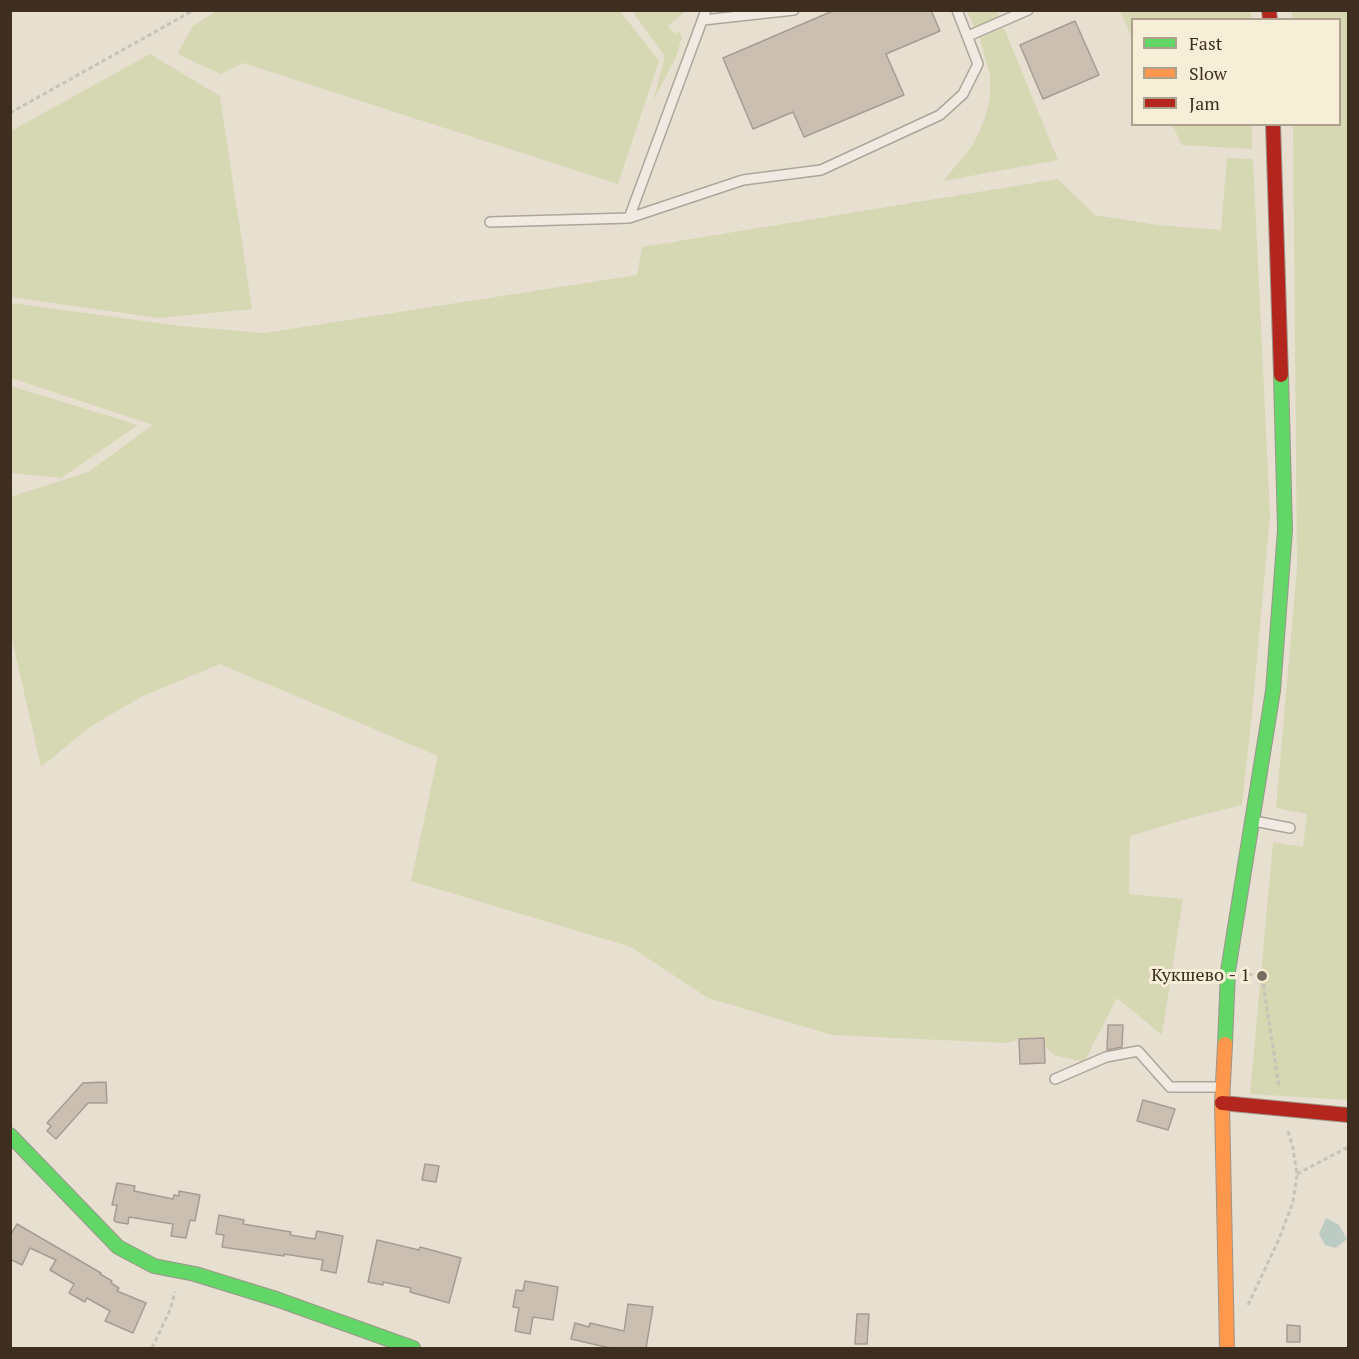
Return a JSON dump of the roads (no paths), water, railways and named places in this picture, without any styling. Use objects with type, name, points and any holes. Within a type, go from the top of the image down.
[{"type":"street","points":[[1227,1348],[1222,1103],[1228,971],[1273,691],[1285,531],[1273,126]]},
{"type":"street","points":[[1222,1103],[1348,1115]]},
{"type":"street","points":[[10,1135],[118,1247],[154,1266],[195,1274],[276,1299],[413,1348]]},
{"type":"lane","points":[[629,218],[704,15],[794,10]]},
{"type":"lane","points":[[490,222],[629,218],[742,180],[821,170],[940,115],[963,94],[978,64],[957,10]]},
{"type":"lane","points":[[968,36],[1028,10]]},
{"type":"lane","points":[[1252,821],[1290,828]]},
{"type":"lane","points":[[1055,1079],[1106,1057],[1138,1051],[1170,1087],[1223,1087]]},
{"type":"place","name":"Кукшево - 1","points":[[1262,976]]}]
